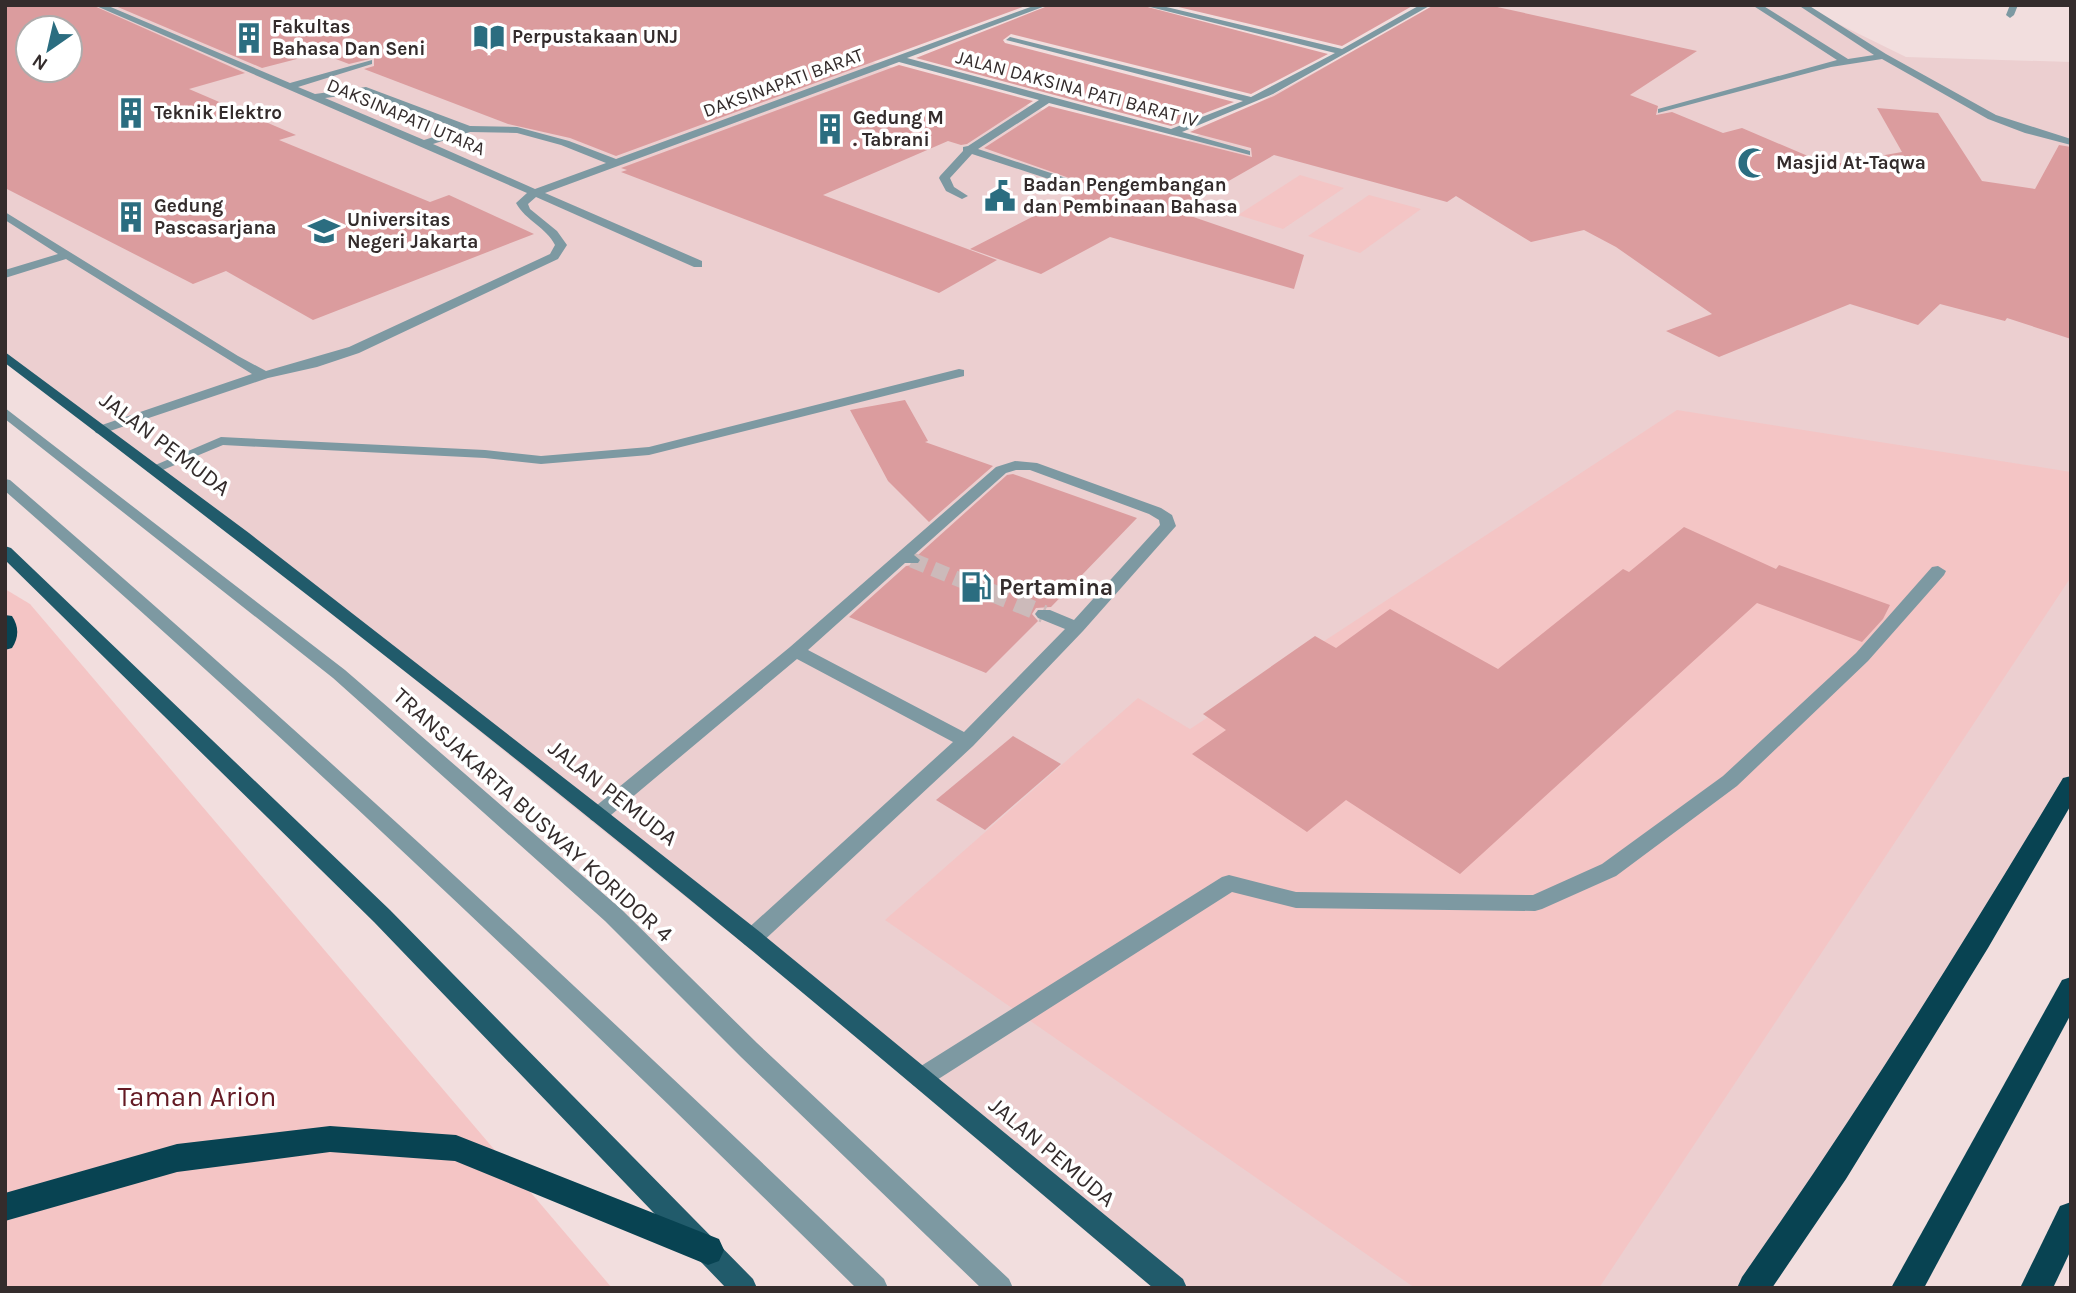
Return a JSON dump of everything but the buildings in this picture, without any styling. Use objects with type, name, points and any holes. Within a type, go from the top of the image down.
[{"type":"highway","points":[[1753,1288],[1835,1169],[1929,1021],[2071,784]]},
{"type":"highway","points":[[1907,1288],[2071,988]]},
{"type":"highway","points":[[5,1208],[177,1158],[330,1139],[456,1148],[708,1250]]},
{"type":"highway","points":[[2036,1288],[2071,1216]]},
{"type":"main road","name":"JALAN PEMUDA","points":[[5,356],[243,536],[598,815],[752,938],[1174,1288]]},
{"type":"main road","points":[[5,551],[382,916],[744,1288]]},
{"type":"street","name":"DAKSINAPATI BARAT","points":[[534,193],[1044,5]]},
{"type":"street","points":[[1146,5],[1342,52]]},
{"type":"street","points":[[1173,132],[1211,120],[1251,100],[1427,5]]},
{"type":"street","points":[[1756,5],[1845,61]]},
{"type":"street","points":[[1802,5],[1883,56],[1992,117],[2029,131],[2071,142]]},
{"type":"street","points":[[2010,15],[2014,5]]},
{"type":"street","name":"DAKSINAPATI UTARA","points":[[101,6],[698,264]]},
{"type":"street","points":[[1010,40],[1251,100]]},
{"type":"street","points":[[1661,111],[1845,61],[1883,56]]},
{"type":"street","name":"JALAN DAKSINA PATI BARAT IV","points":[[899,59],[1246,153]]},
{"type":"street","points":[[288,87],[369,62]]},
{"type":"street","points":[[315,97],[366,90],[469,129],[517,130],[616,163]]},
{"type":"street","points":[[962,196],[950,189],[944,178],[967,149],[1046,100]]},
{"type":"street","points":[[424,144],[469,129]]},
{"type":"street","points":[[967,149],[1071,183]]},
{"type":"street","points":[[101,430],[264,375],[312,364],[354,350],[554,257],[561,245],[558,236],[526,213],[522,203],[534,193]]},
{"type":"street","points":[[5,215],[233,359],[264,375]]},
{"type":"street","points":[[5,274],[66,255]]},
{"type":"street","points":[[153,469],[221,441],[485,454],[541,460],[649,451],[959,373]]},
{"type":"street","name":"TRANSJAKARTA BUSWAY KORIDOR 4","points":[[5,412],[339,674],[603,906],[749,1050],[1000,1288]]},
{"type":"street","points":[[598,815],[907,558],[1000,470],[1015,465],[1032,466],[1155,510],[1166,518],[1168,526],[1077,627],[965,741],[752,938]]},
{"type":"street","points":[[5,483],[169,624],[355,792],[579,1002],[875,1288]]},
{"type":"street","points":[[921,1078],[1229,883],[1296,900],[1535,903],[1609,870],[1730,781],[1862,657],[1938,571]]},
{"type":"street","points":[[1044,614],[1077,627]]},
{"type":"street","points":[[796,651],[965,741]]},
{"type":"shaded area","points":[[5,5],[122,5],[869,61],[1176,147],[1439,5],[1800,5],[1906,57],[2071,62],[2071,771],[1747,1288],[1172,1288],[153,469],[5,359]]},
{"type":"green space","points":[[1300,175],[1344,188],[1283,229],[1238,215]]},
{"type":"green space","points":[[1369,195],[1421,209],[1360,253],[1308,236]]},
{"type":"green space","points":[[1677,410],[2071,472],[2071,577],[1599,1288],[1415,1288],[885,920],[1138,698],[1190,729]]},
{"type":"green space","name":"Taman Arion","points":[[5,589],[30,604],[612,1288],[5,1288]]},
{"type":"tunnel","points":[[912,560],[994,594]]},
{"type":"tunnel","points":[[990,592],[1044,614]]},
{"type":"place","name":"Perpustakaan UNJ","points":[[489,37]]},
{"type":"place","name":"Fakultas Bahasa Dan Seni","points":[[249,38]]},
{"type":"place","name":"Teknik Elektro","points":[[131,113]]},
{"type":"place","name":"Gedung M . Tabrani","points":[[830,129]]},
{"type":"place","name":"Masjid At-Taqwa","points":[[1753,163]]},
{"type":"place","name":"Badan Pengembangan dan Pembinaan Bahasa","points":[[1000,196]]},
{"type":"place","name":"Gedung Pascasarjana","points":[[131,217]]},
{"type":"place","name":"Universitas Negeri Jakarta","points":[[324,231]]},
{"type":"place","name":"Pertamina","points":[[976,587]]}]
